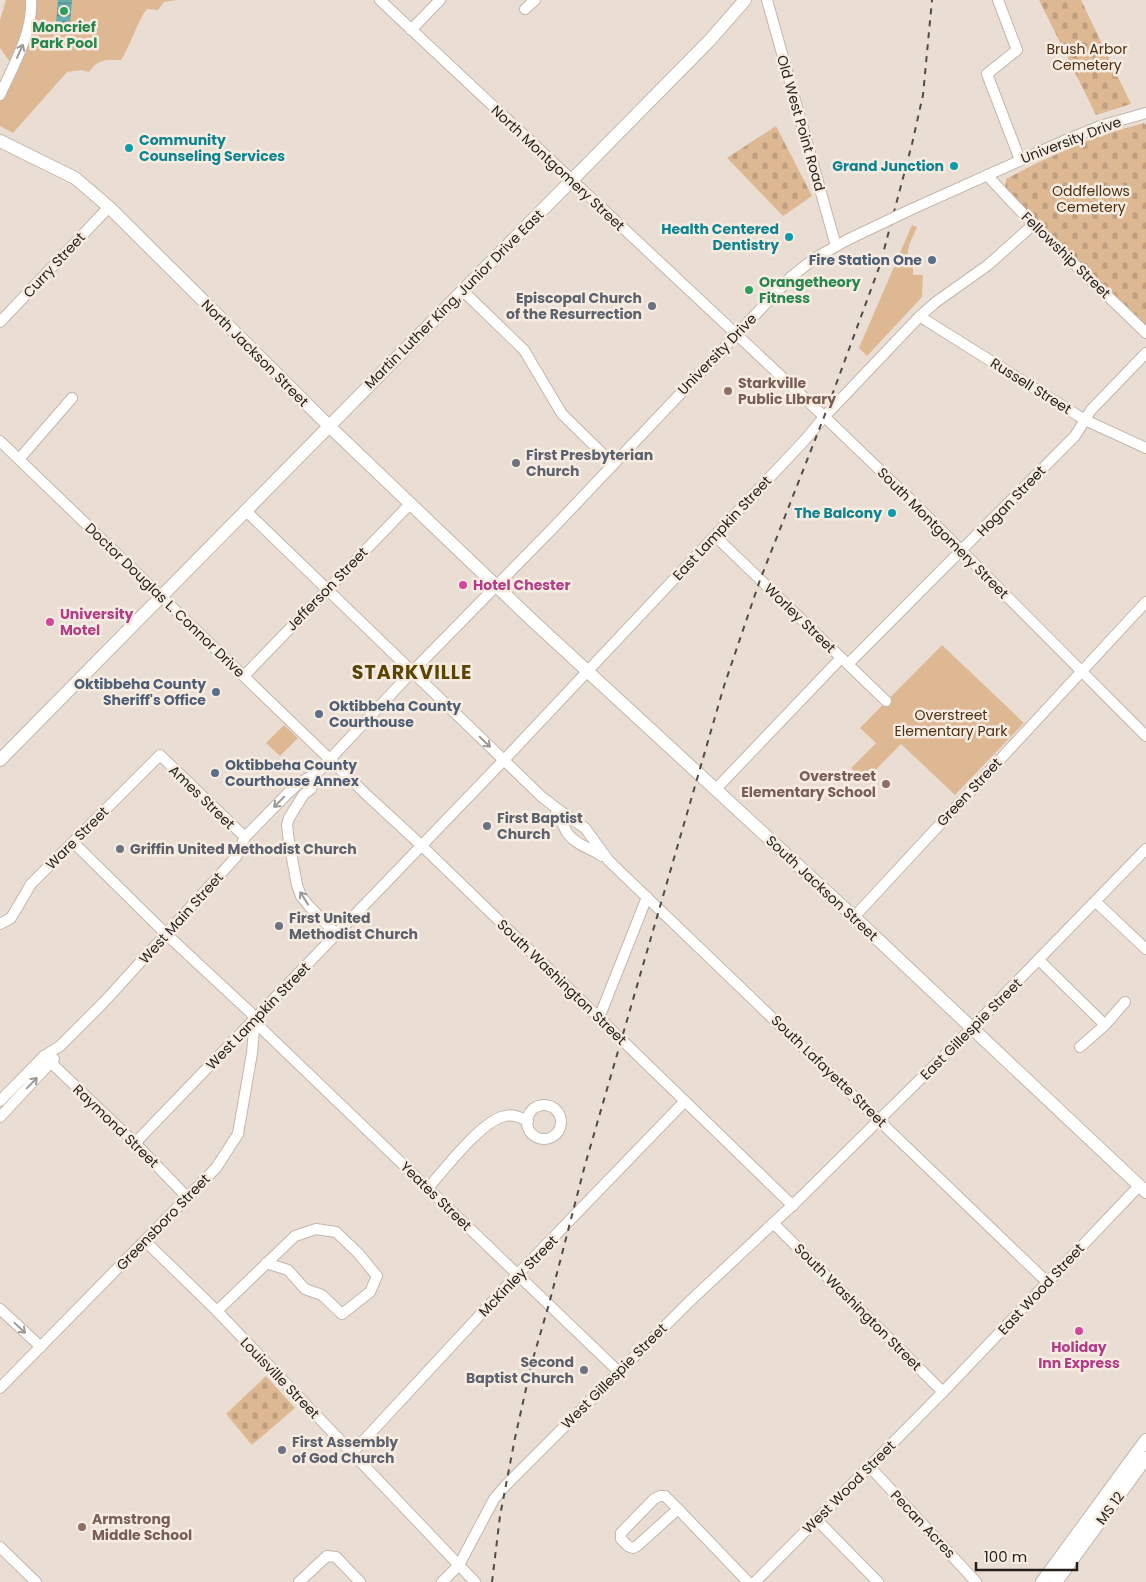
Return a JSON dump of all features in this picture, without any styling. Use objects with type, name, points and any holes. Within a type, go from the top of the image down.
[{"type":"main road","name":"Martin Luther King, Junior Drive East","points":[[0,759],[572,181],[710,40],[746,0]]},
{"type":"main road","name":"North Jackson Street","points":[[0,141],[75,178],[108,207],[329,426],[496,586]]},
{"type":"main road","name":"South Jackson Street","points":[[496,586],[854,917],[1142,1189]]},
{"type":"main road","name":"MS 12","points":[[1042,1582],[1146,1440]]},
{"type":"main road","name":"MS 12","points":[[1056,1582],[1146,1458]]},
{"type":"street","points":[[0,95],[25,40],[31,0]]},
{"type":"street","name":"North Montgomery Street","points":[[380,0],[736,334]]},
{"type":"street","points":[[411,30],[440,0]]},
{"type":"street","points":[[526,9],[535,0]]},
{"type":"street","name":"Old West Point Road","points":[[767,0],[836,246]]},
{"type":"street","points":[[998,0],[1017,50],[988,74],[1020,160]]},
{"type":"street","name":"University Drive","points":[[330,759],[800,269],[847,240],[1020,160],[1098,127],[1143,117]]},
{"type":"street","name":"Fellowship Street","points":[[987,175],[1034,224],[1146,332]]},
{"type":"street","name":"Curry Street","points":[[0,322],[108,207]]},
{"type":"street","name":"East Lampkin Street","points":[[421,845],[506,761],[587,671],[804,441],[824,416],[920,316],[936,302],[988,265],[1034,224]]},
{"type":"street","points":[[463,291],[524,350],[562,414],[613,464]]},
{"type":"street","name":"Russell Street","points":[[920,316],[1085,420],[1146,448]]},
{"type":"street","name":"South Montgomery Street","points":[[736,334],[824,416],[962,551],[1146,736]]},
{"type":"street","name":"Hogan Street","points":[[715,790],[845,661],[962,551],[1075,436],[1090,410],[1146,353]]},
{"type":"street","points":[[20,458],[72,398]]},
{"type":"street","name":"Doctor Douglas L. Connor Drive","points":[[0,440],[330,759]]},
{"type":"street","name":"Jefferson Street","points":[[244,676],[411,503]]},
{"type":"street","name":"South Lafayette Street","points":[[245,510],[542,797],[561,819],[576,842],[592,845]]},
{"type":"street","name":"Worley Street","points":[[715,536],[886,701]]},
{"type":"street","name":"Green Street","points":[[854,917],[1146,602]]},
{"type":"street","name":"Ames Street","points":[[160,755],[245,838]]},
{"type":"street","name":"Ware Street","points":[[0,924],[11,918],[31,884],[160,755]]},
{"type":"street","points":[[330,759],[318,773],[311,788],[300,791],[287,825],[297,885],[301,896],[336,934]]},
{"type":"street","name":"South Washington Street","points":[[330,759],[793,1206]]},
{"type":"street","name":"West Main Street","points":[[0,1117],[60,1046],[105,1001],[236,857],[245,838],[287,794],[300,791]]},
{"type":"street","name":"South Lafayette Street","points":[[542,797],[585,828],[592,845],[1047,1282]]},
{"type":"street","points":[[565,827],[568,821],[572,820]]},
{"type":"street","name":"Yeates Street","points":[[73,842],[166,934],[256,1018],[263,1030],[619,1372]]},
{"type":"street","name":"West Lampkin Street","points":[[135,1143],[421,845]]},
{"type":"street","name":"East Gillespie Street","points":[[793,1206],[972,1028],[1146,849]]},
{"type":"street","points":[[599,1018],[647,897]]},
{"type":"street","points":[[1096,902],[1146,949]]},
{"type":"street","points":[[1039,960],[1105,1025]]},
{"type":"street","points":[[1080,1048],[1105,1025],[1125,1002]]},
{"type":"street","name":"Greensboro Street","points":[[0,1388],[216,1168],[238,1134],[256,1018]]},
{"type":"street","name":"West Main Street","points":[[0,1101],[48,1060]]},
{"type":"street","name":"Raymond Street","points":[[48,1060],[135,1143],[187,1197]]},
{"type":"street","name":"McKinley Street","points":[[352,1453],[517,1275],[685,1101]]},
{"type":"street","points":[[428,1188],[490,1122],[507,1116],[520,1117],[528,1121]]},
{"type":"street","name":"East Wood Street","points":[[943,1392],[1047,1282],[1142,1189]]},
{"type":"street","name":"West Gillespie Street","points":[[442,1582],[459,1565],[494,1499],[506,1485],[689,1302],[793,1206]]},
{"type":"street","name":"South Washington Street","points":[[773,1223],[943,1392]]},
{"type":"street","points":[[217,1311],[266,1262],[295,1236],[316,1229],[336,1232],[358,1253],[377,1276],[370,1292],[342,1314],[322,1295],[305,1289],[288,1270],[266,1262]]},
{"type":"street","name":"Louisville Street","points":[[145,1241],[217,1311],[474,1582]]},
{"type":"street","points":[[0,1309],[41,1347]]},
{"type":"street","name":"West Wood Street","points":[[759,1581],[943,1392]]},
{"type":"street","name":"Pecan Acres","points":[[870,1467],[976,1582]]},
{"type":"street","points":[[678,1509],[637,1546],[633,1548],[623,1543],[621,1539],[622,1533],[654,1499],[665,1496],[678,1509],[748,1582]]},
{"type":"street","points":[[817,1520],[878,1582]]},
{"type":"street","points":[[0,1548],[36,1582]]},
{"type":"street","points":[[299,1582],[327,1556],[336,1556],[360,1582]]},
{"type":"green space","points":[[6,0],[178,0],[164,2],[158,10],[147,9],[121,60],[99,62],[89,72],[81,70],[67,72],[13,133],[0,126],[0,102],[15,69],[0,48],[0,20]]},
{"type":"green space","name":"Brush Arbor Cemetery","points":[[1039,0],[1081,0],[1131,104],[1096,115]]},
{"type":"green space","name":"Oddfellows Cemetery","points":[[1144,123],[1146,125],[1146,327],[1005,192],[1006,179],[1041,161],[1098,136]]},
{"type":"green space","points":[[776,126],[812,196],[783,216],[727,158]]},
{"type":"green space","points":[[912,225],[917,227],[909,245],[906,266],[913,267],[913,275],[923,275],[922,297],[867,356],[859,348]]},
{"type":"green space","name":"Overstreet Elementary Park","points":[[942,645],[1024,723],[955,795],[901,744],[865,781],[851,768],[876,743],[860,728]]},
{"type":"green space","points":[[284,725],[298,738],[280,756],[266,743]]},
{"type":"green space","points":[[266,1376],[295,1408],[252,1445],[226,1414]]},
{"type":"water","name":"Moncrief Park Pool","points":[[58,0],[72,0],[70,24],[56,23]]},
{"type":"railway","points":[[492,1582],[500,1516],[515,1438],[532,1362],[585,1165],[724,686],[760,580],[824,417],[880,265],[923,95],[932,0]]},
{"type":"place","name":"Moncrief Park Pool","points":[[64,11]]},
{"type":"place","name":"Community Counseling Services","points":[[129,148]]},
{"type":"place","name":"Grand Junction","points":[[954,166]]},
{"type":"place","name":"Health Centered Dentistry","points":[[789,237]]},
{"type":"place","name":"Fire Station One","points":[[932,260]]},
{"type":"place","name":"Orangetheory Fitness","points":[[749,290]]},
{"type":"place","name":"Episcopal Church of the Resurrection","points":[[652,306]]},
{"type":"place","name":"Starkville Public LIbrary","points":[[728,391]]},
{"type":"place","name":"First Presbyterian Church","points":[[516,463]]},
{"type":"place","name":"The Balcony","points":[[892,513]]},
{"type":"place","name":"Hotel Chester","points":[[463,585]]},
{"type":"place","name":"University Motel","points":[[50,622]]},
{"type":"place","name":"Oktibbeha County Sheriff's Office","points":[[216,692]]},
{"type":"place","name":"Oktibbeha County Courthouse","points":[[319,714]]},
{"type":"place","name":"Oktibbeha County Courthouse Annex","points":[[215,773]]},
{"type":"place","name":"Overstreet Elementary School","points":[[886,784]]},
{"type":"place","name":"First Baptist Church","points":[[487,826]]},
{"type":"place","name":"Griffin United Methodist Church","points":[[120,849]]},
{"type":"place","name":"First United Methodist Church","points":[[279,926]]},
{"type":"place","name":"Holiday Inn Express","points":[[1079,1331]]},
{"type":"place","name":"Second Baptist Church","points":[[584,1370]]},
{"type":"place","name":"First Assembly of God Church","points":[[282,1450]]},
{"type":"place","name":"Armstrong Middle School","points":[[82,1527]]},
{"type":"district","name":"STARKVILLE","points":[[412,672]]}]
